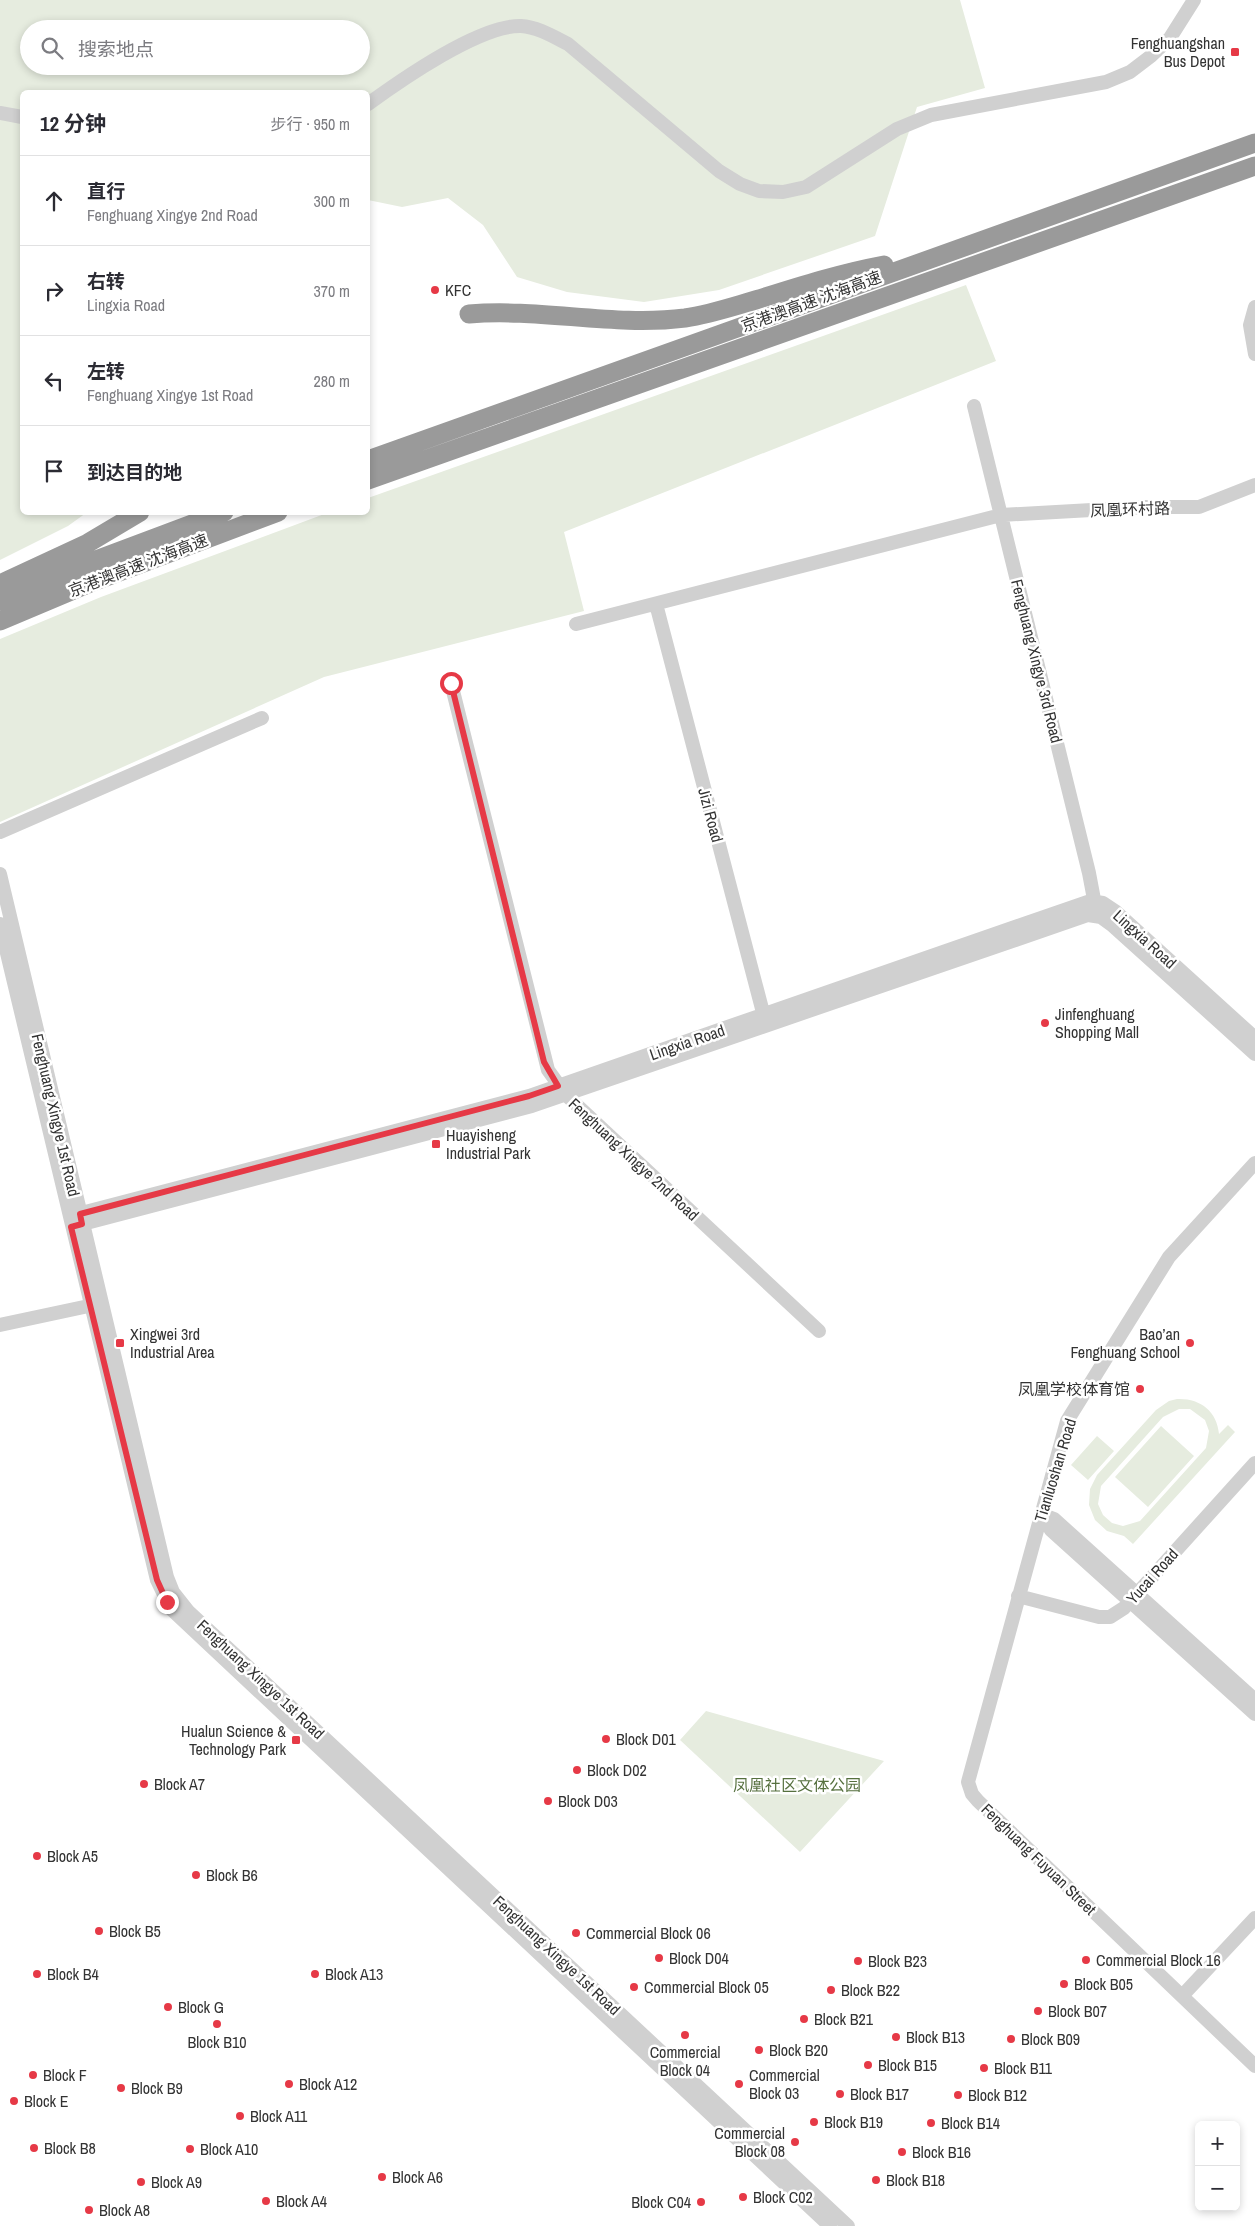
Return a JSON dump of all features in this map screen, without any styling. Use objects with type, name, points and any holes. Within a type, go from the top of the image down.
[{"type":"highway","name":"京港澳高速 沈海高速","points":[[370,459],[1255,143]]},
{"type":"highway","name":"京港澳高速 沈海高速","points":[[370,479],[1255,166]]},
{"type":"highway","points":[[469,314],[492,312],[549,313],[640,321],[686,318],[714,312],[848,272],[939,255]]},
{"type":"highway","points":[[0,584],[88,543],[135,515]]},
{"type":"highway","name":"京港澳高速 沈海高速","points":[[0,600],[91,562],[216,515]]},
{"type":"highway","name":"京港澳高速 沈海高速","points":[[0,621],[95,581],[270,515]]},
{"type":"street","points":[[370,103],[415,72],[472,40],[499,30],[522,26],[546,33],[568,44],[726,176],[759,191],[783,192],[806,187],[897,129],[931,115],[1106,82],[1130,72],[1170,38],[1194,0]]},
{"type":"street","points":[[0,113],[20,117]]},
{"type":"street","points":[[1255,307],[1250,325],[1255,354]]},
{"type":"street","name":"Fenghuang Xingye 3rd Road","points":[[974,406],[1097,916]]},
{"type":"street","name":"凤凰环村路","points":[[576,624],[1001,516],[1146,507],[1199,507],[1255,485]]},
{"type":"street","name":"Jizi Road","points":[[656,604],[765,1020]]},
{"type":"street","name":"Fenghuang Xingye 2nd Road","points":[[451,683],[544,1062],[562,1091],[819,1331]]},
{"type":"street","points":[[0,832],[262,718]]},
{"type":"street","name":"Fenghuang Xingye 1st Road","points":[[0,874],[75,1220]]},
{"type":"street","name":"Lingxia Road","points":[[75,1220],[529,1096],[562,1091],[765,1020],[1068,908],[1094,901],[1107,905],[1115,911],[1255,1038]]},
{"type":"street","name":"Lingxia Road","points":[[765,1020],[1080,917],[1097,916],[1112,925],[1255,1054]]},
{"type":"street","name":"Fenghuang Xingye 1st Road","points":[[0,924],[96,1304],[167,1577],[173,1592],[182,1604],[848,2226]]},
{"type":"street","name":"Tianluoshan Road","points":[[1018,1596],[1066,1421],[1169,1257],[1255,1163]]},
{"type":"street","points":[[0,1325],[96,1304]]},
{"type":"street","name":"Fenghuang Xingye 1st Road","points":[[96,1304],[157,1580],[163,1595],[175,1615],[830,2226]]},
{"type":"street","name":"Yucai Road","points":[[1018,1596],[1104,1618],[1120,1611],[1255,1463]]},
{"type":"street","points":[[1041,1514],[1054,1519],[1255,1714]]},
{"type":"street","name":"Fenghuang Fuyuan Street","points":[[1018,1596],[968,1774],[969,1788],[978,1801],[1255,2066]]},
{"type":"street","points":[[1133,1597],[1255,1700]]},
{"type":"street","points":[[1182,1996],[1255,1918]]},
{"type":"green space","points":[[0,0],[960,0],[985,88],[917,107],[875,236],[719,290],[644,302],[567,292],[517,277],[483,225],[448,198],[402,207],[370,200],[370,90],[20,90],[20,515],[83,515],[68,526],[0,560]]},
{"type":"green space","points":[[966,285],[996,361],[564,532],[584,611],[324,677],[0,822],[0,639],[101,597],[322,515],[370,515],[370,497]]},
{"type":"green space","points":[[1185,1399],[1200,1404],[1215,1419],[1219,1434],[1228,1425],[1235,1432],[1133,1544],[1124,1536],[1107,1531],[1095,1520],[1089,1505],[1090,1489],[1097,1475],[1156,1410],[1169,1401]],"holes":[[[1179,1409],[1190,1409],[1205,1420],[1209,1431],[1206,1448],[1140,1521],[1123,1526],[1112,1523],[1103,1515],[1098,1504],[1101,1486],[1163,1417]]]},
{"type":"green space","points":[[1161,1426],[1194,1456],[1148,1507],[1115,1477]]},
{"type":"green space","points":[[1097,1436],[1114,1451],[1088,1480],[1071,1465]]},
{"type":"green space","name":"凤凰社区文体公园","points":[[706,1711],[884,1761],[800,1852],[680,1740]]},
{"type":"place","name":"Fenghuangshan Bus Depot","points":[[1235,52]]},
{"type":"place","name":"KFC","points":[[435,290]]},
{"type":"place","name":"Jinfenghuang Shopping Mall","points":[[1045,1023]]},
{"type":"place","name":"Huayisheng Industrial Park","points":[[436,1144]]},
{"type":"place","name":"Xingwei 3rd Industrial Area","points":[[120,1343]]},
{"type":"place","name":"Bao’an Fenghuang School","points":[[1190,1343]]},
{"type":"place","name":"凤凰学校体育馆","points":[[1140,1389]]},
{"type":"place","name":"Block D01","points":[[606,1739]]},
{"type":"place","name":"Hualun Science & Technology Park","points":[[296,1740]]},
{"type":"place","name":"Block D02","points":[[577,1770]]},
{"type":"place","name":"Block A7","points":[[144,1784]]},
{"type":"place","name":"Block D03","points":[[548,1801]]},
{"type":"place","name":"Block A5","points":[[37,1856]]},
{"type":"place","name":"Block B6","points":[[196,1875]]},
{"type":"place","name":"Block B5","points":[[99,1931]]},
{"type":"place","name":"Commercial Block 06","points":[[576,1933]]},
{"type":"place","name":"Block D04","points":[[659,1958]]},
{"type":"place","name":"Commercial Block 16","points":[[1086,1960]]},
{"type":"place","name":"Block B23","points":[[858,1961]]},
{"type":"place","name":"Block B4","points":[[37,1974]]},
{"type":"place","name":"Block A13","points":[[315,1974]]},
{"type":"place","name":"Block B05","points":[[1064,1984]]},
{"type":"place","name":"Commercial Block 05","points":[[634,1987]]},
{"type":"place","name":"Block B22","points":[[831,1990]]},
{"type":"place","name":"Block G","points":[[168,2007]]},
{"type":"place","name":"Block B07","points":[[1038,2011]]},
{"type":"place","name":"Block B21","points":[[804,2019]]},
{"type":"place","name":"Block B10","points":[[217,2024]]},
{"type":"place","name":"Commercial Block 04","points":[[685,2035]]},
{"type":"place","name":"Block B13","points":[[896,2037]]},
{"type":"place","name":"Block B09","points":[[1011,2039]]},
{"type":"place","name":"Block B20","points":[[759,2050]]},
{"type":"place","name":"Block B15","points":[[868,2065]]},
{"type":"place","name":"Block B11","points":[[984,2068]]},
{"type":"place","name":"Block F","points":[[33,2075]]},
{"type":"place","name":"Block A12","points":[[289,2084]]},
{"type":"place","name":"Commercial Block 03","points":[[739,2084]]},
{"type":"place","name":"Block B9","points":[[121,2088]]},
{"type":"place","name":"Block B17","points":[[840,2094]]},
{"type":"place","name":"Block B12","points":[[958,2095]]},
{"type":"place","name":"Block E","points":[[14,2101]]},
{"type":"place","name":"Block A11","points":[[240,2116]]},
{"type":"place","name":"Block B19","points":[[814,2122]]},
{"type":"place","name":"Block B14","points":[[931,2123]]},
{"type":"place","name":"Commercial Block 08","points":[[795,2142]]},
{"type":"place","name":"Block B8","points":[[34,2148]]},
{"type":"place","name":"Block A10","points":[[190,2149]]},
{"type":"place","name":"Block B16","points":[[902,2152]]},
{"type":"place","name":"Block A6","points":[[382,2177]]},
{"type":"place","name":"Block B18","points":[[876,2180]]},
{"type":"place","name":"Block A9","points":[[141,2182]]},
{"type":"place","name":"Block C02","points":[[743,2197]]},
{"type":"place","name":"Block A4","points":[[266,2201]]},
{"type":"place","name":"Block C04","points":[[701,2202]]},
{"type":"place","name":"Block A8","points":[[89,2210]]},
{"type":"route","points":[[167,1602],[157,1580],[71,1227],[82,1224],[80,1214],[529,1096],[558,1086],[544,1062],[451,683]]}]
